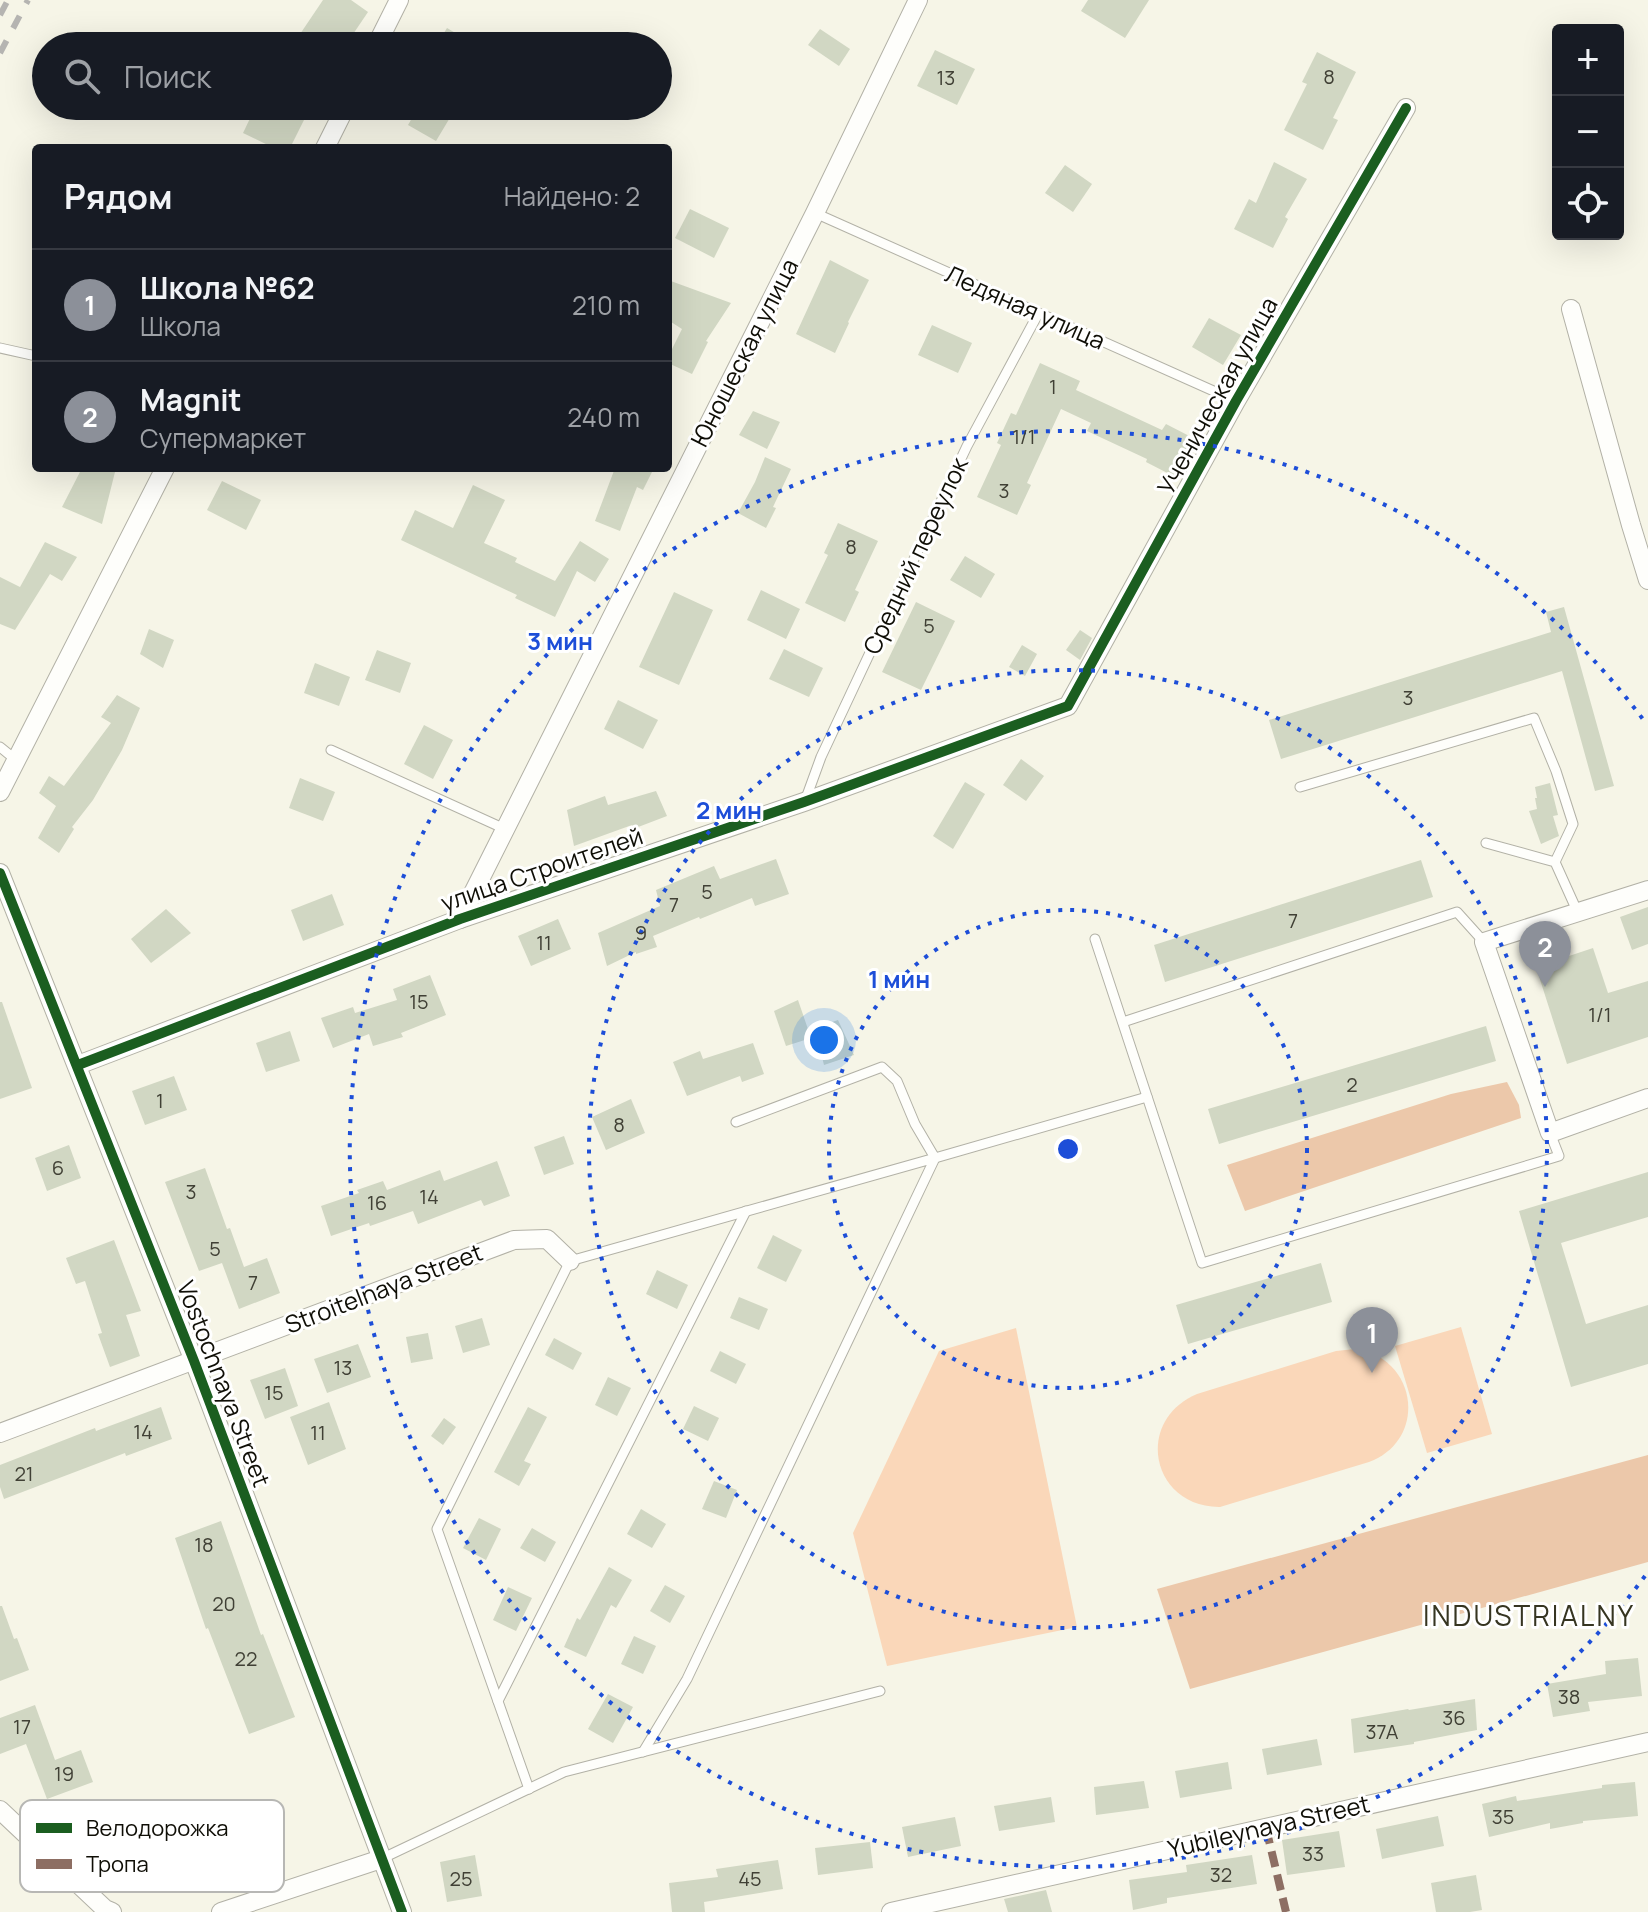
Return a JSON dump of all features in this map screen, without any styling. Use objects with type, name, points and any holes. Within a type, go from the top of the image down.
[{"type":"street","points":[[383,32],[399,0]]},
{"type":"street","name":"Юношеская улица","points":[[460,919],[815,213],[918,0]]},
{"type":"street","name":"Ученическая улица","points":[[1068,706],[1236,401],[1406,108]]},
{"type":"street","points":[[327,144],[339,120]]},
{"type":"street","points":[[1571,309],[1648,580]]},
{"type":"street","points":[[0,792],[163,472]]},
{"type":"street","name":"улица Строителей","points":[[78,1065],[460,919],[804,802],[1068,706]]},
{"type":"street","name":"Vostochnaya Street","points":[[0,873],[194,1361],[402,1912]]},
{"type":"street","points":[[1648,890],[1484,942],[1550,1133],[1648,1098]]},
{"type":"street","name":"Stroitelnaya Street","points":[[0,1433],[514,1240],[547,1239],[570,1261]]},
{"type":"street","name":"Yubileynaya Street","points":[[891,1912],[1648,1742]]},
{"type":"street","points":[[0,1810],[20,1829]]},
{"type":"street","points":[[284,1891],[381,1859]]},
{"type":"street","points":[[87,1892],[112,1912]]},
{"type":"street","points":[[221,1912],[281,1892]]},
{"type":"lane","name":"Ледяная улица","points":[[815,213],[1236,401]]},
{"type":"lane","name":"Средний переулок","points":[[804,802],[821,757],[967,446],[1038,314]]},
{"type":"lane","points":[[0,348],[32,355]]},
{"type":"lane","points":[[1300,787],[1534,718],[1573,824],[1555,862],[1578,913]]},
{"type":"lane","points":[[0,747],[16,760]]},
{"type":"lane","points":[[331,750],[505,829]]},
{"type":"lane","points":[[1486,843],[1555,862]]},
{"type":"lane","points":[[1123,1022],[1457,912],[1484,942]]},
{"type":"lane","points":[[1095,939],[1202,1263],[1559,1156],[1550,1133]]},
{"type":"lane","points":[[736,1122],[882,1067],[897,1081],[915,1124],[935,1158]]},
{"type":"lane","points":[[529,1789],[437,1529],[570,1261],[1147,1097]]},
{"type":"lane","points":[[643,1752],[687,1679],[935,1158]]},
{"type":"lane","points":[[498,1701],[746,1211]]},
{"type":"lane","points":[[381,1859],[564,1772],[880,1691]]},
{"type":"shaded area","points":[[1507,1082],[1519,1105],[1521,1118],[1245,1211],[1227,1165],[1451,1094]]},
{"type":"shaded area","points":[[1461,1327],[1492,1434],[1427,1453],[1395,1346]]},
{"type":"shaded area","points":[[1016,1328],[1077,1627],[887,1666],[853,1533],[939,1351]]},
{"type":"shaded area","points":[[1355,1349],[1376,1355],[1392,1367],[1402,1382],[1408,1400],[1407,1418],[1401,1436],[1388,1451],[1369,1462],[1220,1507],[1197,1504],[1179,1494],[1166,1479],[1159,1461],[1158,1442],[1164,1423],[1177,1407],[1197,1394],[1336,1351]]},
{"type":"shaded area","points":[[1648,1455],[1648,1562],[1190,1689],[1157,1589]]},
{"type":"building","points":[[323,0],[351,0],[368,12],[354,32],[301,32]]},
{"type":"building","points":[[1088,0],[1149,0],[1125,38],[1081,11]]},
{"type":"building","points":[[820,29],[850,49],[839,66],[808,45]]},
{"type":"building","points":[[935,50],[975,69],[957,105],[917,86]]},
{"type":"building","points":[[1317,52],[1356,72],[1333,118],[1338,120],[1323,150],[1284,130],[1307,84],[1302,82]]},
{"type":"building","points":[[249,120],[304,120],[292,144],[266,144],[243,133]]},
{"type":"building","points":[[411,120],[449,120],[436,141],[408,125]]},
{"type":"building","points":[[1274,162],[1307,179],[1285,217],[1288,219],[1273,248],[1234,229],[1249,199],[1256,203]]},
{"type":"building","points":[[1065,165],[1092,184],[1073,212],[1045,193]]},
{"type":"building","points":[[690,209],[729,228],[714,258],[675,238]]},
{"type":"building","points":[[830,260],[869,280],[835,353],[796,334]]},
{"type":"building","points":[[672,281],[731,303],[706,341],[692,374],[672,365],[672,349],[682,329],[672,323]]},
{"type":"building","points":[[1209,318],[1241,335],[1223,365],[1192,347]]},
{"type":"building","points":[[932,325],[972,343],[958,373],[918,355]]},
{"type":"building","points":[[1040,363],[1080,381],[1076,390],[1162,430],[1166,424],[1199,441],[1179,479],[1146,462],[1147,459],[1087,431],[1091,423],[1061,409],[1027,483],[1031,485],[1017,515],[977,497],[1001,445],[997,443],[1011,413],[1016,415]]},
{"type":"building","points":[[753,411],[780,422],[767,449],[739,435]]},
{"type":"building","points":[[765,457],[791,469],[766,528],[738,513]]},
{"type":"building","points":[[80,472],[115,472],[102,524],[62,507]]},
{"type":"building","points":[[613,472],[652,472],[643,490],[637,487],[620,531],[595,521]]},
{"type":"building","points":[[222,481],[261,500],[246,530],[207,510]]},
{"type":"building","points":[[473,485],[505,500],[484,543],[555,581],[580,541],[609,559],[595,582],[577,571],[555,617],[515,598],[517,595],[401,540],[415,510],[453,528]]},
{"type":"building","points":[[838,523],[878,541],[855,590],[859,592],[845,622],[805,603],[828,555],[824,553]]},
{"type":"building","points":[[45,542],[77,557],[62,581],[50,574],[15,630],[0,624],[0,577],[20,587]]},
{"type":"building","points":[[965,556],[995,574],[981,598],[950,580]]},
{"type":"building","points":[[761,590],[800,609],[786,639],[747,620]]},
{"type":"building","points":[[674,592],[713,610],[679,685],[639,667]]},
{"type":"building","points":[[916,602],[955,621],[921,690],[882,672]]},
{"type":"building","points":[[1564,607],[1614,786],[1595,791],[1562,671],[1281,759],[1269,720],[1551,632],[1546,612]]},
{"type":"building","points":[[149,629],[174,640],[163,668],[140,654]]},
{"type":"building","points":[[1080,630],[1092,638],[1080,660],[1066,650]]},
{"type":"building","points":[[1022,645],[1037,654],[1025,676],[1009,667]]},
{"type":"building","points":[[784,649],[823,668],[809,697],[769,679]]},
{"type":"building","points":[[377,650],[411,663],[400,693],[365,680]]},
{"type":"building","points":[[315,663],[350,677],[339,706],[304,693]]},
{"type":"building","points":[[117,695],[140,708],[122,750],[93,800],[72,827],[74,829],[59,853],[38,838],[56,806],[39,793],[49,776],[64,786],[111,723],[101,717]]},
{"type":"building","points":[[618,700],[658,720],[643,749],[604,729]]},
{"type":"building","points":[[424,725],[453,740],[433,779],[404,764]]},
{"type":"building","points":[[1021,759],[1044,776],[1026,801],[1003,785]]},
{"type":"building","points":[[300,778],[335,792],[323,821],[289,808]]},
{"type":"building","points":[[965,782],[985,794],[953,849],[933,836]]},
{"type":"building","points":[[1550,783],[1558,815],[1553,816],[1559,836],[1541,844],[1529,811],[1537,809],[1535,787]]},
{"type":"building","points":[[656,791],[667,816],[574,846],[567,810],[605,796],[608,805]]},
{"type":"building","points":[[776,859],[789,894],[755,906],[752,898],[699,917],[653,936],[657,947],[636,952],[607,966],[598,933],[660,906],[656,890],[714,866],[720,879]]},
{"type":"building","points":[[1421,860],[1433,897],[1165,982],[1154,945]]},
{"type":"building","points":[[332,894],[344,925],[303,941],[291,910]]},
{"type":"building","points":[[1648,907],[1648,944],[1632,950],[1620,917]]},
{"type":"building","points":[[166,909],[191,933],[151,963],[131,939]]},
{"type":"building","points":[[558,919],[571,949],[531,966],[518,936]]},
{"type":"building","points":[[1593,948],[1608,993],[1648,981],[1648,1037],[1567,1064],[1536,967]]},
{"type":"building","points":[[430,975],[446,1015],[401,1033],[403,1037],[373,1046],[369,1034],[333,1048],[321,1018],[353,1007],[355,1013],[397,1000],[393,989]]},
{"type":"building","points":[[798,1000],[811,1038],[786,1046],[774,1011]]},
{"type":"building","points":[[0,1002],[32,1088],[0,1099]]},
{"type":"building","points":[[838,1020],[854,1055],[824,1065],[815,1028]]},
{"type":"building","points":[[1486,1026],[1496,1061],[1219,1144],[1208,1109]]},
{"type":"building","points":[[290,1031],[300,1061],[266,1072],[256,1043]]},
{"type":"building","points":[[753,1043],[764,1074],[742,1082],[740,1076],[687,1096],[673,1062],[700,1051],[703,1059]]},
{"type":"building","points":[[174,1076],[187,1110],[145,1125],[132,1091]]},
{"type":"building","points":[[631,1099],[645,1133],[606,1150],[592,1117]]},
{"type":"building","points":[[564,1136],[574,1164],[544,1175],[534,1147]]},
{"type":"building","points":[[69,1145],[81,1178],[47,1191],[35,1158]]},
{"type":"building","points":[[497,1161],[510,1196],[484,1206],[481,1200],[418,1224],[413,1211],[331,1236],[321,1206],[383,1181],[387,1190],[440,1170],[444,1181]]},
{"type":"building","points":[[205,1168],[244,1267],[267,1258],[280,1293],[239,1309],[222,1263],[199,1271],[165,1182]]},
{"type":"building","points":[[1648,1172],[1648,1217],[1561,1243],[1586,1324],[1648,1305],[1648,1364],[1571,1387],[1519,1211]]},
{"type":"building","points":[[773,1235],[802,1250],[786,1282],[757,1268]]},
{"type":"building","points":[[114,1240],[141,1311],[126,1315],[140,1356],[110,1367],[85,1281],[76,1284],[66,1258]]},
{"type":"building","points":[[1321,1263],[1332,1302],[1188,1344],[1176,1305]]},
{"type":"building","points":[[657,1270],[688,1285],[677,1309],[646,1294]]},
{"type":"building","points":[[739,1297],[768,1309],[759,1330],[730,1318]]},
{"type":"building","points":[[482,1318],[490,1345],[463,1353],[455,1326]]},
{"type":"building","points":[[428,1333],[433,1359],[411,1363],[406,1337]]},
{"type":"building","points":[[554,1338],[582,1353],[573,1370],[545,1355]]},
{"type":"building","points":[[358,1344],[371,1377],[327,1393],[314,1359]]},
{"type":"building","points":[[720,1351],[746,1364],[736,1384],[710,1371]]},
{"type":"building","points":[[285,1368],[298,1406],[265,1419],[250,1380]]},
{"type":"building","points":[[608,1377],[631,1388],[617,1416],[595,1405]]},
{"type":"building","points":[[329,1402],[346,1449],[308,1465],[290,1417]]},
{"type":"building","points":[[694,1406],[719,1418],[708,1441],[683,1429]]},
{"type":"building","points":[[161,1407],[172,1439],[126,1456],[125,1453],[4,1499],[0,1487],[0,1465],[95,1428],[96,1431]]},
{"type":"building","points":[[528,1407],[547,1417],[524,1461],[531,1464],[519,1486],[494,1472]]},
{"type":"building","points":[[444,1418],[456,1427],[443,1445],[431,1436]]},
{"type":"building","points":[[714,1481],[737,1490],[726,1518],[702,1509]]},
{"type":"building","points":[[641,1509],[666,1524],[652,1548],[627,1534]]},
{"type":"building","points":[[479,1518],[501,1529],[486,1560],[463,1548]]},
{"type":"building","points":[[221,1521],[261,1635],[295,1717],[249,1734],[206,1629],[175,1538]]},
{"type":"building","points":[[532,1528],[556,1542],[545,1562],[520,1548]]},
{"type":"building","points":[[609,1567],[632,1580],[616,1608],[611,1605],[586,1657],[564,1647],[577,1618],[580,1620]]},
{"type":"building","points":[[665,1585],[685,1596],[670,1623],[650,1611]]},
{"type":"building","points":[[508,1587],[532,1598],[516,1631],[493,1620]]},
{"type":"building","points":[[0,1606],[29,1670],[0,1681]]},
{"type":"building","points":[[634,1636],[656,1646],[643,1674],[621,1664]]},
{"type":"building","points":[[1638,1658],[1642,1696],[1588,1702],[1590,1711],[1553,1717],[1547,1684],[1606,1674],[1605,1661]]},
{"type":"building","points":[[608,1694],[633,1707],[613,1743],[588,1729]]},
{"type":"building","points":[[1475,1699],[1477,1730],[1354,1753],[1351,1719]]},
{"type":"building","points":[[35,1705],[55,1760],[81,1750],[93,1782],[47,1799],[26,1744],[0,1754],[0,1718]]},
{"type":"building","points":[[1317,1739],[1322,1765],[1267,1775],[1262,1749]]},
{"type":"building","points":[[1228,1762],[1232,1789],[1180,1798],[1175,1771]]},
{"type":"building","points":[[1144,1781],[1149,1808],[1096,1815],[1094,1787]]},
{"type":"building","points":[[1635,1782],[1638,1816],[1583,1821],[1550,1829],[1550,1823],[1489,1837],[1482,1804],[1516,1796],[1517,1801]]},
{"type":"building","points":[[1051,1797],[1055,1822],[999,1831],[994,1806]]},
{"type":"building","points":[[1438,1816],[1444,1846],[1382,1859],[1376,1829]]},
{"type":"building","points":[[955,1817],[961,1846],[908,1857],[902,1827]]},
{"type":"building","points":[[1339,1831],[1345,1867],[1287,1875],[1282,1840]]},
{"type":"building","points":[[870,1842],[873,1868],[818,1875],[815,1848]]},
{"type":"building","points":[[475,1855],[482,1896],[447,1902],[440,1862]]},
{"type":"building","points":[[1252,1855],[1257,1884],[1167,1898],[1167,1903],[1133,1910],[1129,1880],[1187,1872],[1186,1865]]},
{"type":"building","points":[[778,1860],[783,1889],[704,1902],[705,1912],[672,1912],[669,1883],[718,1877],[716,1869]]},
{"type":"building","points":[[1476,1875],[1482,1910],[1436,1912],[1431,1883]]},
{"type":"building","points":[[1046,1890],[1052,1912],[1008,1912],[1004,1899]]},
{"type":"railway","points":[[0,15],[8,0]]},
{"type":"railway","points":[[0,53],[28,0]]},
{"type":"marked path","points":[[1266,1828],[1286,1912]]},
{"type":"cycle path","points":[[78,1065],[460,919],[804,802],[1068,706],[1236,401],[1406,108]]},
{"type":"cycle path","points":[[0,873],[194,1361],[402,1912]]},
{"type":"place","name":"Magnit","points":[[1545,987]]},
{"type":"place","name":"Школа №62","points":[[1372,1373]]},
{"type":"district","name":"INDUSTRIALNY","points":[[1529,1616]]}]
